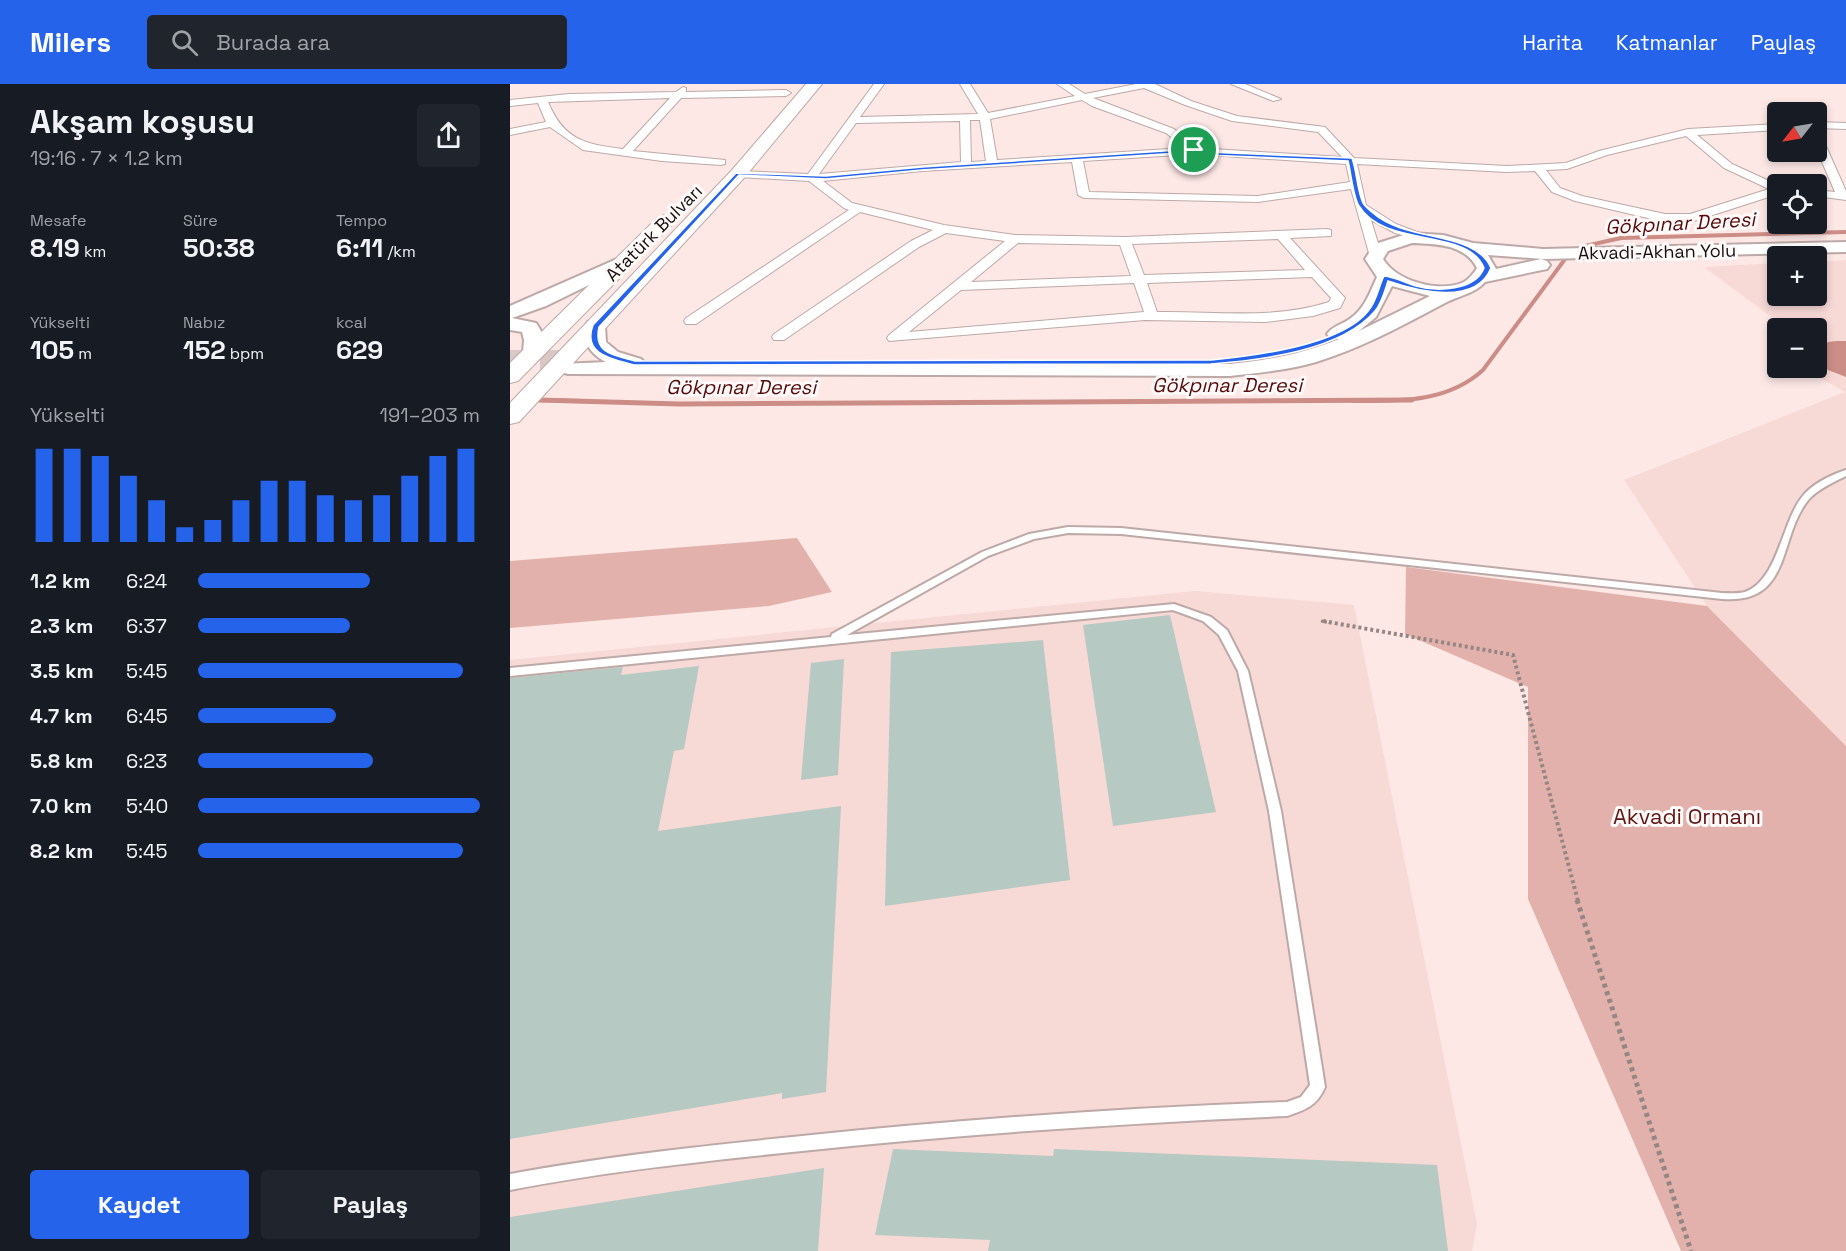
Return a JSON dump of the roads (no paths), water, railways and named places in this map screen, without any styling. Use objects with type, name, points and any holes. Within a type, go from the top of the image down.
[{"type":"main road","name":"Atatürk Bulvarı","points":[[723,171],[804,98],[814,84]]},
{"type":"main road","name":"Atatürk Bulvarı","points":[[510,417],[595,326],[723,171],[742,140],[789,88]]},
{"type":"main road","name":"Atatürk Bulvarı","points":[[510,376],[677,210]]},
{"type":"main road","name":"Akvadi-Akhan Yolu","points":[[1375,253],[1382,246],[1394,241],[1427,238],[1444,240],[1467,248],[1540,260],[1846,247]]},
{"type":"main road","points":[[1467,248],[1484,259],[1487,268],[1484,277]]},
{"type":"main road","name":"Akvadi-Akhan Yolu","points":[[1595,258],[1846,252]]},
{"type":"main road","points":[[1375,253],[1373,261],[1377,270],[1386,278],[1418,289],[1458,289]]},
{"type":"main road","name":"Akvadi-Akhan Yolu","points":[[1458,289],[1474,285],[1484,277],[1540,260]]},
{"type":"main road","points":[[510,313],[539,302],[626,261]]},
{"type":"main road","points":[[531,395],[559,383],[632,366],[1176,362],[1249,359],[1304,347],[1354,327],[1374,308],[1386,278]]},
{"type":"main road","points":[[571,364],[1230,370],[1285,363],[1330,349],[1377,331],[1458,289]]},
{"type":"main road","points":[[510,324],[529,327],[536,340],[533,353]]},
{"type":"main road","points":[[595,326],[593,335],[600,351],[632,366]]},
{"type":"street","points":[[626,152],[689,84]]},
{"type":"street","points":[[810,177],[879,84]]},
{"type":"street","points":[[965,84],[985,117],[992,164]]},
{"type":"street","points":[[1062,84],[1082,98],[1170,131],[1194,150]]},
{"type":"street","points":[[1236,84],[1276,99]]},
{"type":"street","points":[[597,97],[603,85]]},
{"type":"street","points":[[854,120],[985,117],[1146,85],[1236,119],[1321,129],[1350,159],[1355,185],[1375,253]]},
{"type":"street","points":[[510,103],[789,88]]},
{"type":"street","points":[[542,100],[552,124],[584,147],[662,158],[723,171],[810,177],[1194,150],[1229,155],[1350,159],[1507,169],[1538,168],[1567,166],[1603,153],[1688,132],[1767,128]]},
{"type":"street","points":[[965,117],[966,165]]},
{"type":"street","points":[[510,132],[552,124]]},
{"type":"street","points":[[1827,125],[1846,126]]},
{"type":"street","points":[[1688,132],[1728,166],[1767,184]]},
{"type":"street","points":[[1077,158],[1084,195],[1258,199],[1355,185]]},
{"type":"street","points":[[1827,159],[1845,197]]},
{"type":"street","points":[[1538,168],[1556,190],[1579,199],[1665,218],[1691,218],[1767,193]]},
{"type":"street","points":[[810,177],[848,206],[944,229],[1015,239],[1125,241],[1327,233]]},
{"type":"street","points":[[1827,195],[1845,197]]},
{"type":"street","points":[[1361,206],[1391,228],[1427,238]]},
{"type":"street","points":[[691,321],[859,208]]},
{"type":"street","points":[[779,337],[915,244],[944,229]]},
{"type":"street","points":[[1015,239],[894,338],[1152,316],[1289,317],[1316,313],[1335,305],[1338,298],[1282,236]]},
{"type":"street","points":[[1125,241],[1152,316]]},
{"type":"street","points":[[957,286],[1316,273]]},
{"type":"lane","points":[[831,640],[985,554],[1032,536],[1068,530],[1122,531],[1684,592],[1746,596],[1760,589],[1770,576],[1797,511],[1808,496],[1846,473]]},
{"type":"lane","points":[[510,672],[1174,608],[1207,619],[1223,633],[1243,671],[1275,811],[1318,1087],[1306,1102],[1287,1109],[1054,1120],[899,1132],[723,1151],[510,1182]]},
{"type":"waterway","name":"Gökpınar Deresi","points":[[1404,400],[1422,398],[1454,389],[1483,370],[1568,255],[1585,246],[1621,238],[1846,232]]},
{"type":"waterway","name":"Gökpınar Deresi","points":[[582,401],[539,400],[679,404],[1404,400]]},
{"type":"waterway","name":"Gökpınar Deresi","points":[[1353,401],[1404,400]]},
{"type":"waterway","name":"Gökpınar Deresi","points":[[1404,400],[1412,400]]},
{"type":"tunnel","points":[[510,360],[574,360]]},
{"type":"park label","name":"Akvadi Ormanı","points":[[1687,816]]}]
